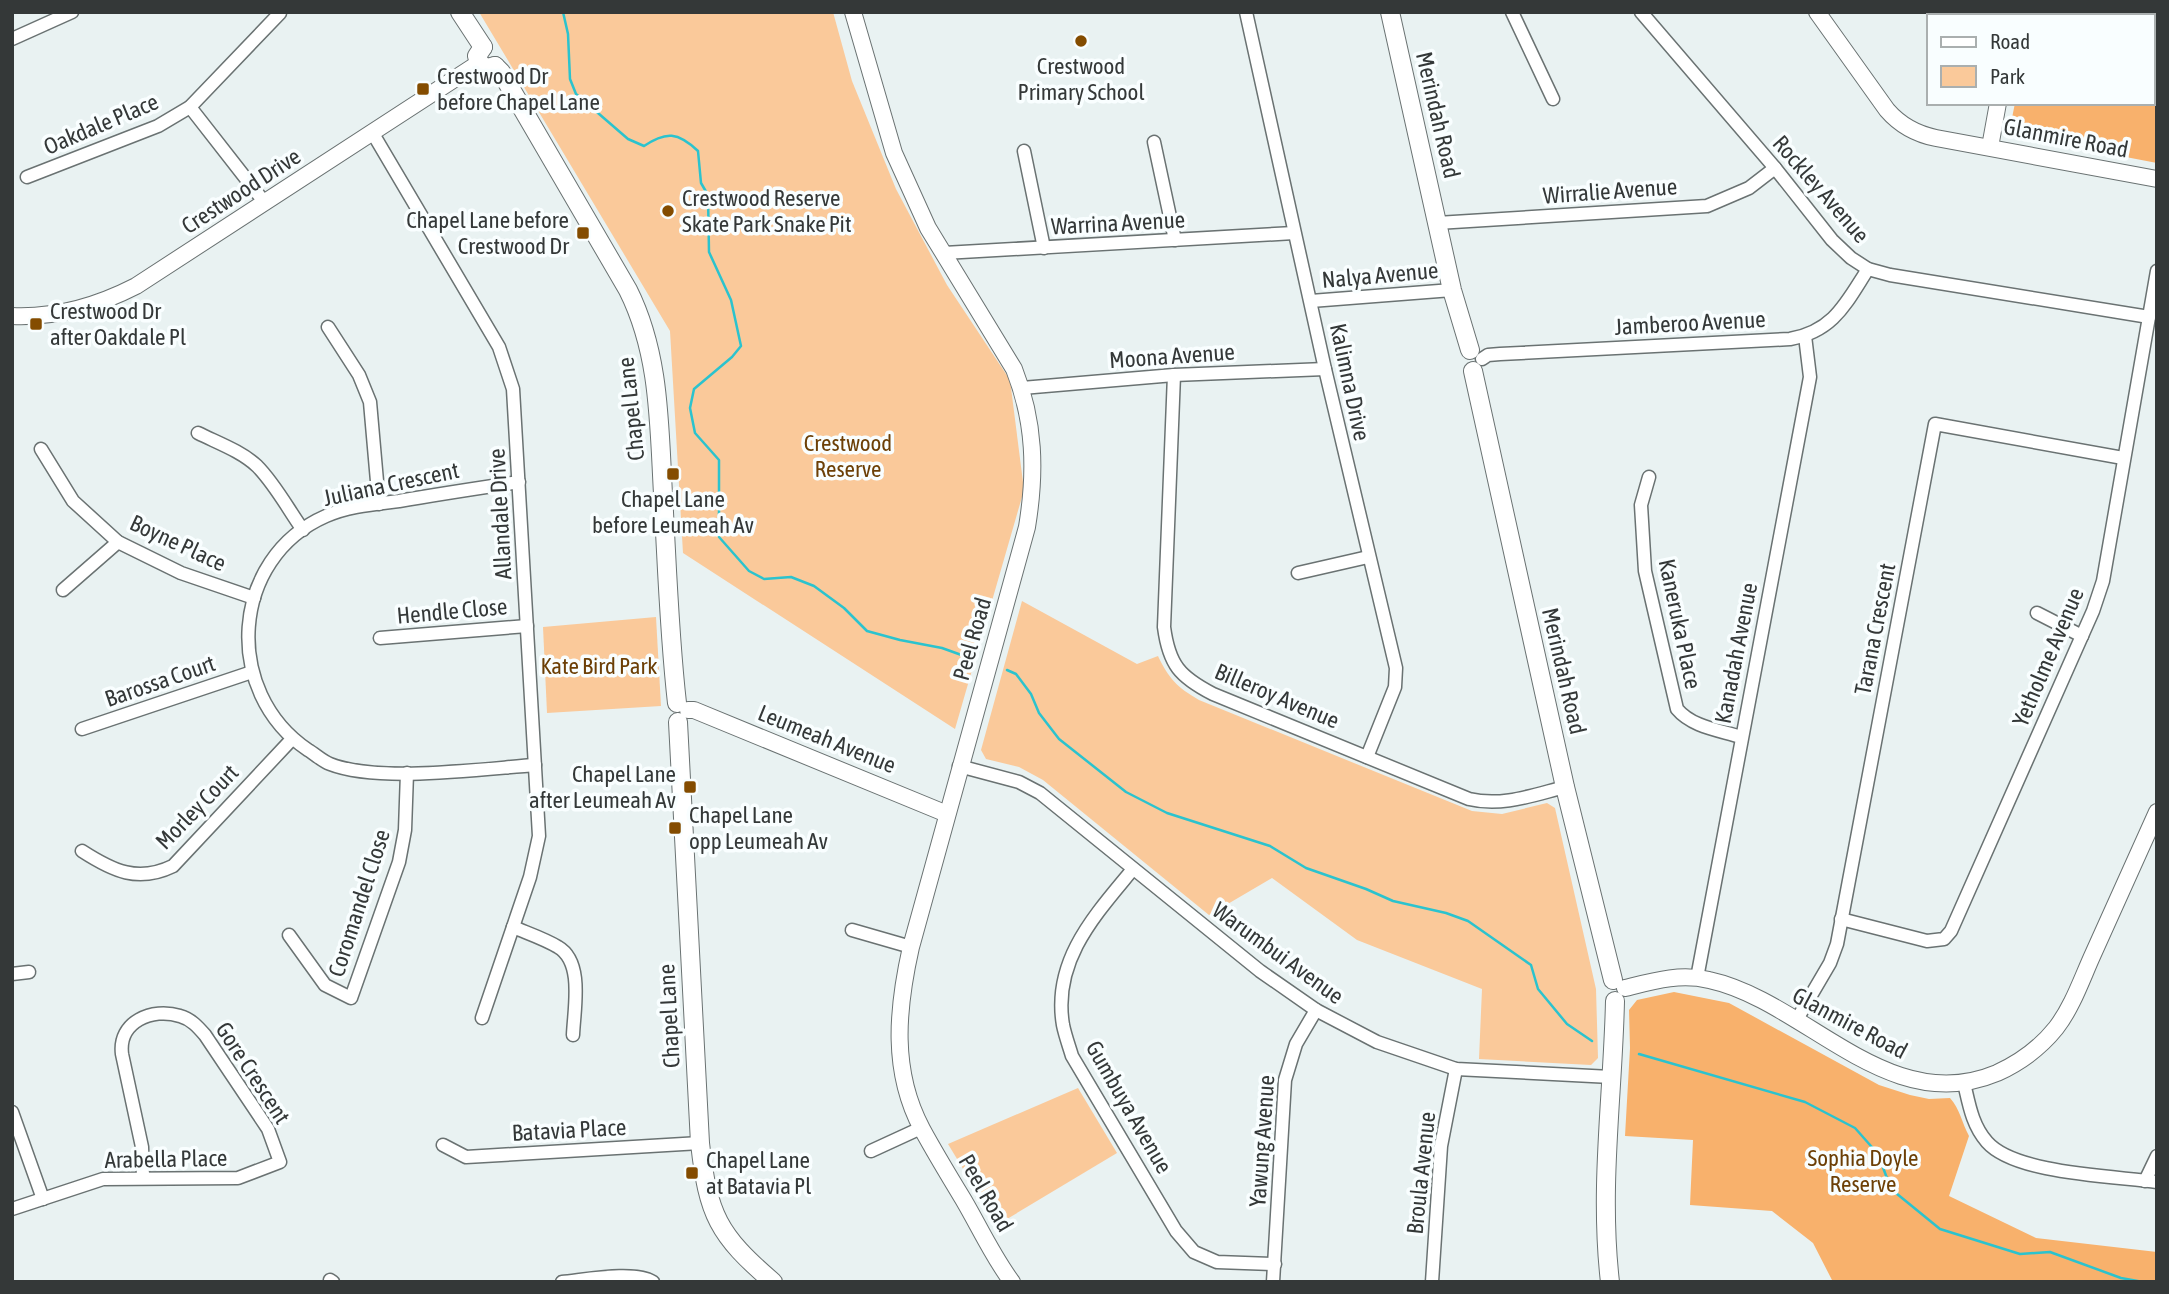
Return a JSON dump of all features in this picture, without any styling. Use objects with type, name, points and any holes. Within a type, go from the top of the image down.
[{"type":"main road","name":"Chapel Lane","points":[[460,12],[486,59],[502,72],[628,290],[639,312],[650,347],[657,388],[670,624],[681,712],[704,1184],[715,1216],[740,1252],[773,1282]]},
{"type":"main road","name":"Merindah Road","points":[[1390,12],[1452,290],[1475,360],[1565,787],[1618,989],[1611,1077],[1605,1224],[1610,1282]]},
{"type":"street","points":[[12,39],[72,12]]},
{"type":"street","name":"Peel Road","points":[[853,12],[894,153],[928,228],[1014,369],[1022,388],[1032,442],[1034,469],[1027,527],[911,947],[901,989],[899,1043],[907,1093],[921,1128],[1012,1282]]},
{"type":"street","name":"Kalimna Drive","points":[[1246,12],[1325,369],[1396,668],[1395,687],[1367,757]]},
{"type":"street","points":[[1512,12],[1553,99]]},
{"type":"street","name":"Rockley Avenue","points":[[1641,12],[1775,168],[1832,240],[1868,269],[2012,297],[2149,317]]},
{"type":"street","name":"Glanmire Road","points":[[1817,12],[1887,110],[1900,123],[1924,135],[2157,178]]},
{"type":"street","name":"Oakdale Place","points":[[27,177],[158,126],[190,107],[280,13]]},
{"type":"street","name":"Crestwood Drive","points":[[12,316],[66,312],[108,299],[150,278],[486,59]]},
{"type":"street","points":[[1990,147],[1998,105]]},
{"type":"street","name":"Oakdale Place","points":[[190,107],[265,203]]},
{"type":"street","name":"Allandale Drive","points":[[372,132],[499,347],[513,389],[538,836],[530,877],[482,1018]]},
{"type":"street","points":[[1154,142],[1175,240]]},
{"type":"street","points":[[1024,150],[1044,248]]},
{"type":"street","name":"Wirralie Avenue","points":[[1437,223],[1707,206],[1749,188],[1775,168]]},
{"type":"street","name":"Warrina Avenue","points":[[944,253],[1294,233]]},
{"type":"street","name":"Jamberoo Avenue","points":[[1475,360],[1500,354],[1790,339],[1805,336],[1839,315],[1868,269]]},
{"type":"street","name":"Yetholme Avenue","points":[[1841,919],[1927,941],[1944,939],[1951,930],[2082,636],[2103,581],[2157,271]]},
{"type":"street","name":"Nalya Avenue","points":[[1311,301],[1452,290]]},
{"type":"street","points":[[328,327],[359,374],[370,402],[379,504]]},
{"type":"street","name":"Kanadah Avenue","points":[[1697,978],[1810,377],[1805,336]]},
{"type":"street","name":"Moona Avenue","points":[[1022,388],[1174,375],[1325,369]]},
{"type":"street","name":"Billeroy Avenue","points":[[1174,375],[1164,627],[1171,658],[1179,671],[1195,685],[1213,694],[1469,799],[1486,803],[1504,802],[1565,787]]},
{"type":"street","name":"Tarana Crescent","points":[[1796,1021],[1830,963],[1837,944],[1935,424],[2123,458]]},
{"type":"street","points":[[198,433],[256,465],[303,530]]},
{"type":"street","name":"Boyne Place","points":[[41,449],[73,501],[118,542],[181,573],[254,598]]},
{"type":"street","name":"Kaneruka Place","points":[[1649,477],[1641,505],[1645,571],[1677,709],[1684,718],[1697,724],[1741,737]]},
{"type":"street","name":"Juliana Crescent","points":[[519,482],[379,504],[327,516],[303,530],[275,558],[254,598],[248,634],[252,672],[259,694],[270,713],[292,739],[329,764],[357,772],[407,773],[535,765]]},
{"type":"street","points":[[64,590],[118,542]]},
{"type":"street","points":[[1298,573],[1368,557]]},
{"type":"street","points":[[2037,613],[2082,636]]},
{"type":"street","name":"Hendle Close","points":[[380,638],[527,626]]},
{"type":"street","name":"Barossa Court","points":[[82,729],[252,672]]},
{"type":"street","name":"Leumeah Avenue","points":[[681,712],[694,710],[947,814]]},
{"type":"street","name":"Morley Court","points":[[82,851],[104,865],[134,875],[156,874],[173,866],[292,739]]},
{"type":"street","name":"Warumbui Avenue","points":[[959,766],[1030,787],[1260,971],[1316,1010],[1377,1042],[1456,1069],[1611,1077]]},
{"type":"street","name":"Coromandel Close","points":[[289,935],[325,985],[351,998],[399,862],[405,830],[407,773]]},
{"type":"street","name":"Glanmire Road","points":[[1618,989],[1657,980],[1697,978],[1736,988],[1893,1074],[1935,1083],[1964,1083],[1984,1078],[2023,1059],[2047,1039],[2062,1020],[2157,812]]},
{"type":"street","name":"Gumbuya Avenue","points":[[1133,869],[1086,926],[1070,959],[1062,992],[1063,1024],[1072,1056],[1176,1231],[1194,1252],[1217,1262],[1275,1264]]},
{"type":"street","points":[[513,927],[559,947],[570,956],[575,968],[573,1035]]},
{"type":"street","points":[[852,930],[911,947]]},
{"type":"street","points":[[12,974],[29,972]]},
{"type":"street","name":"Yawung Avenue","points":[[1273,1282],[1285,1080],[1296,1044],[1316,1010]]},
{"type":"street","name":"Gore Crescent","points":[[143,1178],[142,1147],[122,1054],[122,1041],[132,1023],[152,1015],[180,1016],[200,1029],[268,1129],[280,1162]]},
{"type":"street","name":"Broula Avenue","points":[[1433,1282],[1441,1146],[1456,1069]]},
{"type":"street","points":[[1964,1083],[1975,1123],[1987,1142],[2006,1157],[2028,1166],[2151,1181],[2157,1156]]},
{"type":"street","points":[[12,1112],[43,1199]]},
{"type":"street","points":[[872,1151],[921,1128]]},
{"type":"street","name":"Batavia Place","points":[[443,1145],[466,1157],[700,1143]]},
{"type":"street","name":"Arabella Place","points":[[12,1209],[103,1179],[238,1178],[280,1162]]},
{"type":"street","points":[[562,1282],[630,1276],[653,1282]]},
{"type":"green space","name":"Crestwood Reserve","points":[[479,12],[833,12],[852,81],[896,189],[947,285],[1010,380],[1024,490],[955,729],[683,553],[670,331]]},
{"type":"green space","points":[[2157,12],[2157,163],[2016,136],[2010,128],[2015,105],[2155,105],[2155,14],[2032,14]]},
{"type":"green space","points":[[1022,601],[1137,664],[1158,656],[1174,682],[1199,700],[1472,811],[1502,814],[1547,803],[1555,808],[1596,989],[1598,1058],[1591,1065],[1479,1059],[1482,989],[1357,940],[1272,878],[1209,915],[1043,780],[1019,767],[986,759],[981,750]]},
{"type":"green space","name":"Kate Bird Park","points":[[656,617],[661,706],[547,713],[543,627]]},
{"type":"green space","name":"Sophia Doyle Reserve","points":[[1674,992],[1729,1003],[1879,1085],[1929,1099],[1950,1098],[1959,1111],[1969,1136],[1949,1196],[2036,1238],[2157,1252],[2157,1282],[1833,1282],[1813,1243],[1772,1211],[1690,1205],[1693,1140],[1625,1136],[1630,1048],[1629,1010],[1637,1000]]},
{"type":"green space","points":[[1078,1088],[1117,1153],[997,1225],[948,1144]]},
{"type":"waterway","points":[[563,12],[568,34],[570,79],[576,94],[628,139],[644,146],[665,136],[678,137],[698,151],[701,183],[708,195],[709,252],[731,300],[741,346],[694,389],[690,408],[695,433],[719,460],[719,537],[749,571],[764,579],[791,577],[814,586],[844,608],[867,631],[942,648],[967,657]]},
{"type":"waterway","points":[[1007,670],[1016,674],[1031,694],[1039,713],[1059,739],[1126,792],[1167,813],[1270,846],[1306,868],[1393,901],[1468,921],[1531,965],[1538,989],[1567,1024],[1592,1041]]},
{"type":"waterway","points":[[1639,1054],[1805,1102],[1855,1128],[1878,1154],[1891,1189],[1940,1229],[2020,1254],[2050,1252],[2121,1278],[2143,1282]]},
{"type":"place","name":"Crestwood Primary School","points":[[1081,41]]},
{"type":"place","name":"Crestwood Dr before Chapel Lane","points":[[423,89]]},
{"type":"place","name":"Crestwood Reserve Skate Park Snake Pit","points":[[668,211]]},
{"type":"place","name":"Chapel Lane before Crestwood Dr","points":[[583,233]]},
{"type":"place","name":"Crestwood Dr after Oakdale Pl","points":[[36,324]]},
{"type":"place","name":"Chapel Lane before Leumeah Av","points":[[673,474]]},
{"type":"place","name":"Chapel Lane after Leumeah Av","points":[[690,787]]},
{"type":"place","name":"Chapel Lane opp Leumeah Av","points":[[675,828]]},
{"type":"place","name":"Chapel Lane at Batavia Pl","points":[[692,1173]]}]
